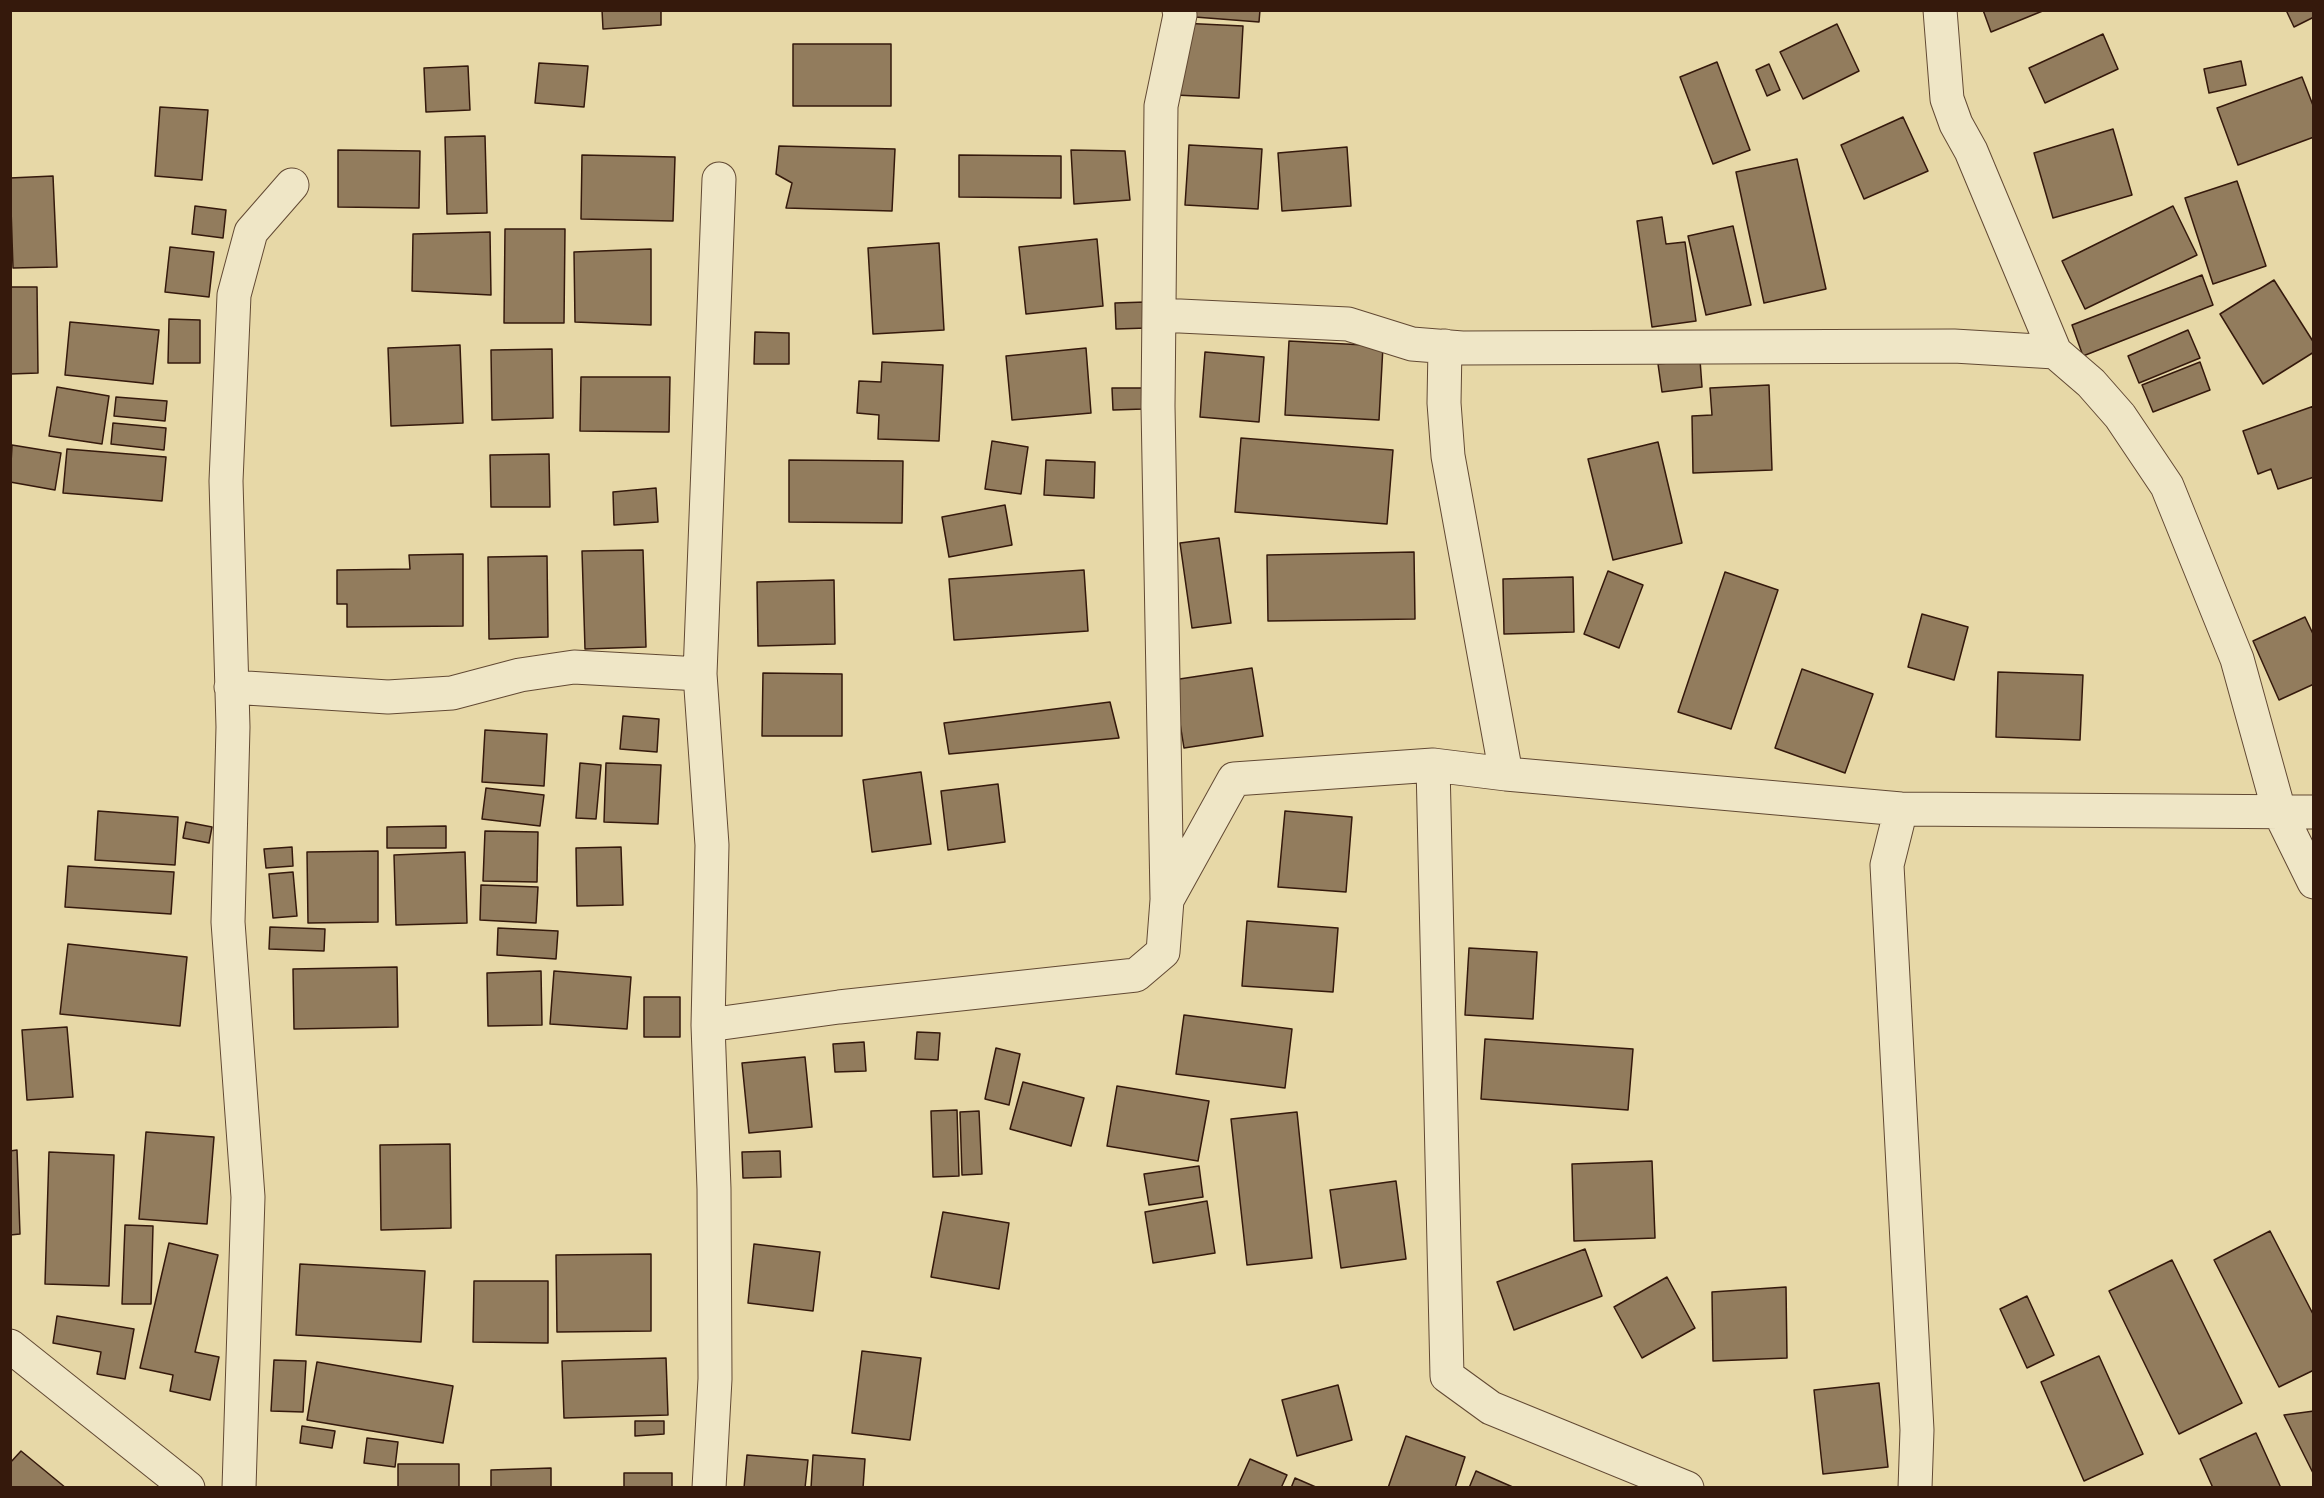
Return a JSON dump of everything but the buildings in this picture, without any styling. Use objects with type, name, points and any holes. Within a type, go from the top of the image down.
[{"type":"street","points":[[708,1025],[839,1006],[1136,975],[1163,952],[1167,900],[1158,406],[1161,106],[1180,15],[1179,10]]},
{"type":"street","points":[[1940,10],[1947,99],[1956,124],[1971,152],[2055,352],[2091,383],[2120,416],[2167,486],[2237,659],[2279,811],[2313,882]]},
{"type":"street","points":[[709,1488],[715,1379],[714,1189],[708,1025],[711,845],[700,674],[719,179]]},
{"type":"street","points":[[239,1488],[248,1197],[228,922],[233,727],[226,481],[234,295],[251,232],[292,185]]},
{"type":"street","points":[[1159,315],[1348,324],[1413,344],[1462,348],[1954,346],[2055,352]]},
{"type":"street","points":[[1445,346],[1444,404],[1448,456],[1506,774]]},
{"type":"street","points":[[231,687],[388,697],[452,693],[520,675],[574,667],[700,674]]},
{"type":"street","points":[[1167,900],[1234,779],[1432,765],[1506,774],[1901,808],[2313,812]]},
{"type":"street","points":[[1432,765],[1447,1376],[1491,1408],[1687,1488]]},
{"type":"street","points":[[1901,808],[1887,865],[1917,1430],[1915,1488]]},
{"type":"street","points":[[10,1346],[188,1488]]}]
